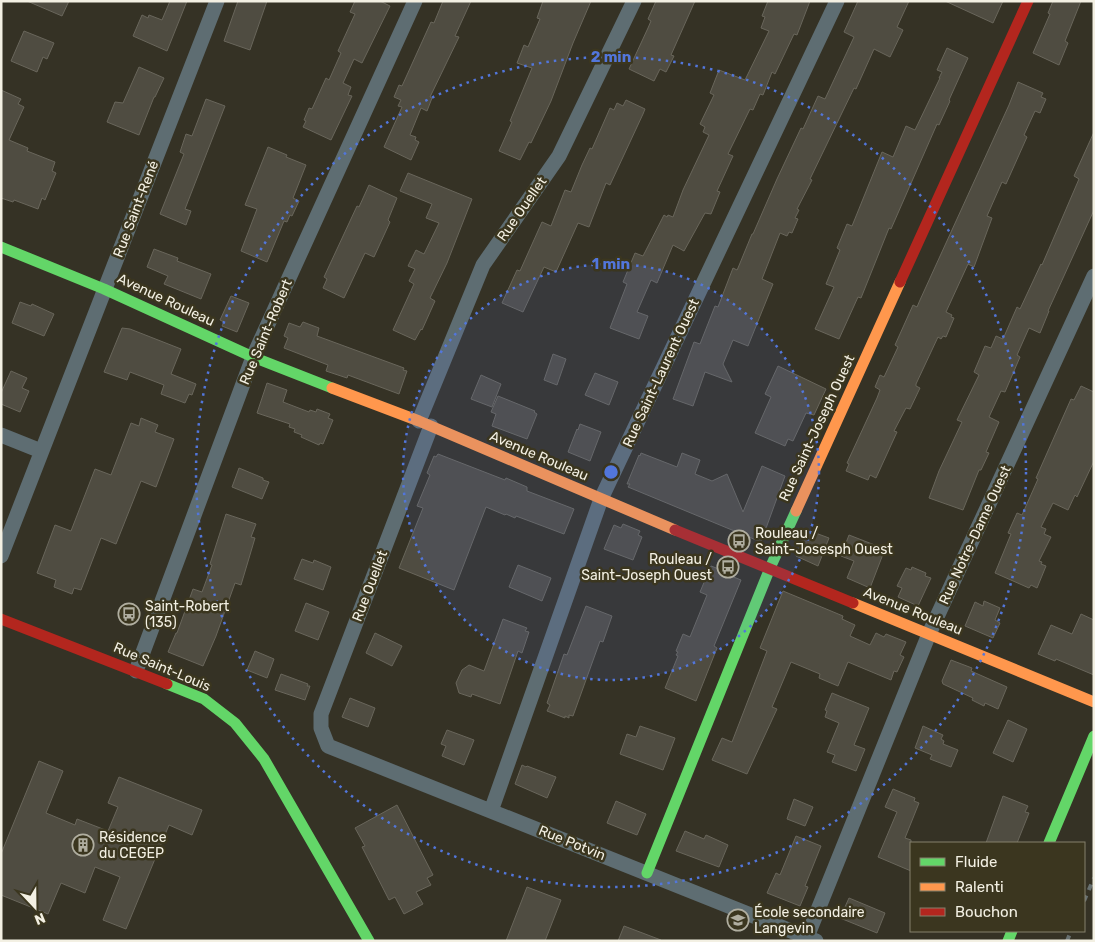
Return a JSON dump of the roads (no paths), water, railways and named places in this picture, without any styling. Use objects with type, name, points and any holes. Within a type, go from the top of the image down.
[{"type":"street","name":"Rue Saint-René","points":[[1,556],[217,1]]},
{"type":"street","name":"Rue Saint-Robert","points":[[136,671],[253,357],[415,1]]},
{"type":"street","name":"Rue Ouellet","points":[[328,746],[321,728],[321,714],[483,265],[559,156],[634,1]]},
{"type":"street","name":"Rue Saint-Laurent Ouest","points":[[490,811],[601,499],[837,1]]},
{"type":"street","name":"Rue Saint-Joseph Ouest","points":[[647,873],[770,568],[1028,1]]},
{"type":"street","name":"Avenue Rouleau","points":[[1,247],[104,289],[253,357],[425,424],[601,499],[1094,702]]},
{"type":"street","name":"Rue Notre-Dame Ouest","points":[[811,939],[929,634],[1094,276]]},
{"type":"street","points":[[1,435],[41,451]]},
{"type":"street","name":"Rue Saint-Louis","points":[[1,619],[204,699],[234,723],[264,759],[369,941]]},
{"type":"street","points":[[1049,842],[1094,736]]},
{"type":"street","name":"Rue Potvin","points":[[328,746],[811,939]]},
{"type":"railway","points":[[1085,899],[1094,878]]},
{"type":"railway","points":[[1067,941],[1071,932]]},
{"type":"place","name":"Rouleau / Saint-Josesph Ouest","points":[[739,541]]},
{"type":"place","name":"Rouleau / Saint-Joseph Ouest","points":[[728,567]]},
{"type":"place","name":"Saint-Robert (135)","points":[[129,614]]},
{"type":"place","name":"Résidence du CEGEP","points":[[83,845]]},
{"type":"place","name":"École secondaire Langevin","points":[[738,920]]}]
